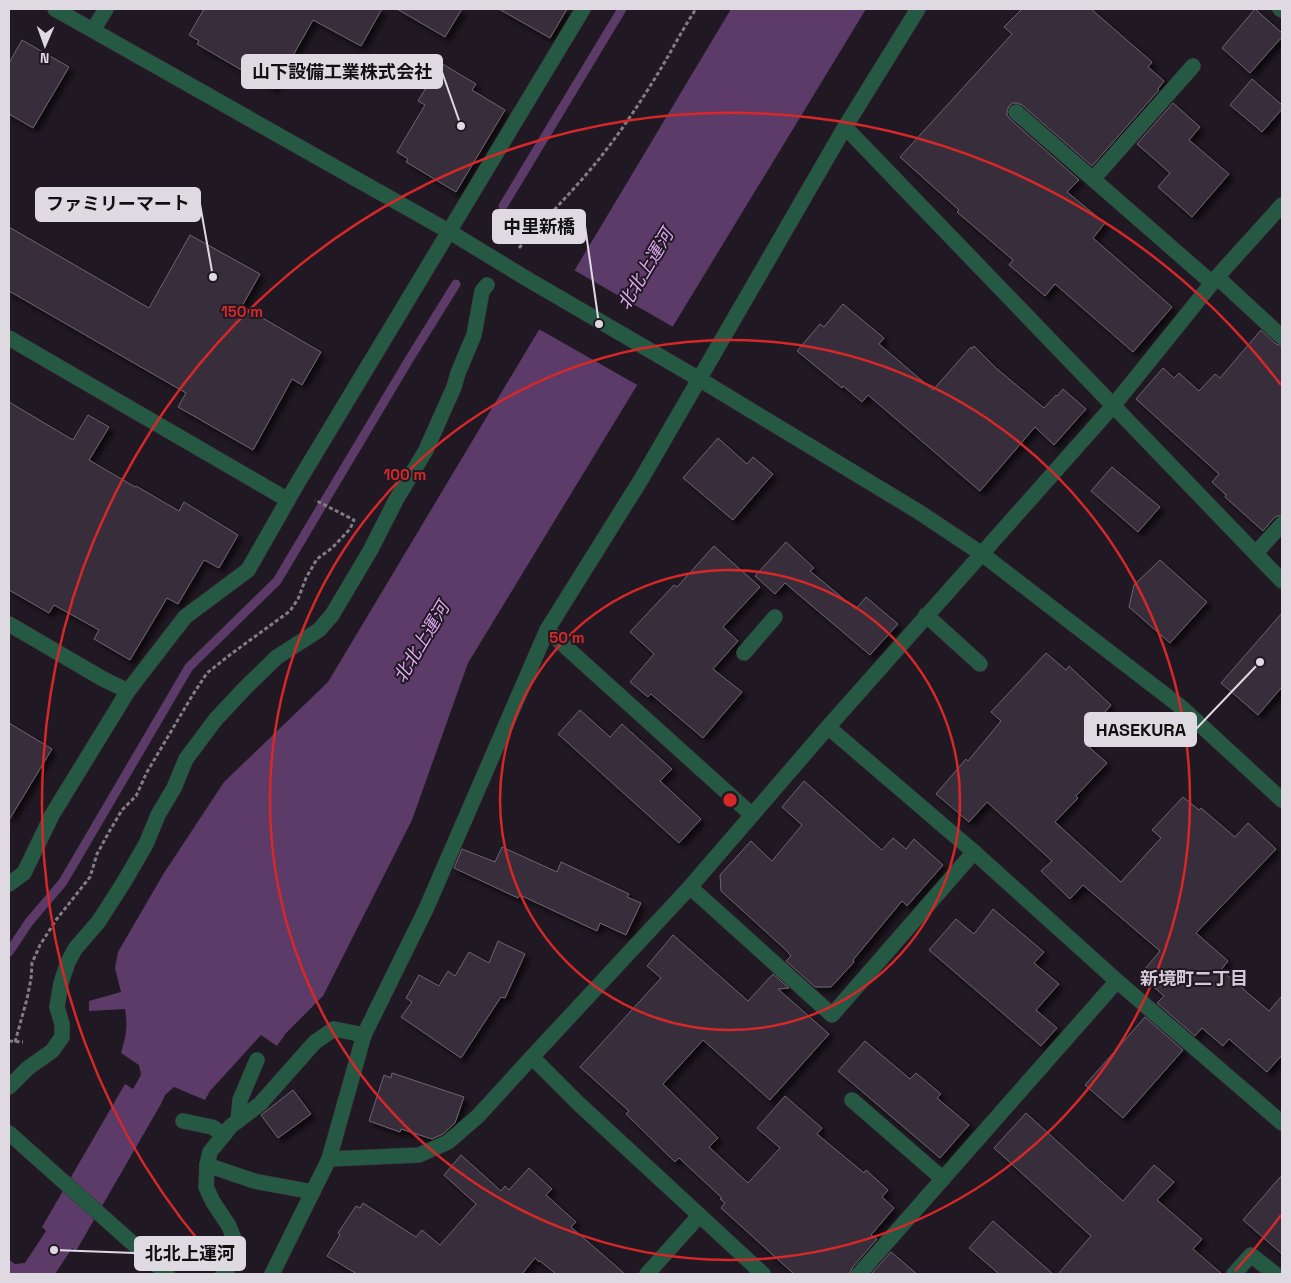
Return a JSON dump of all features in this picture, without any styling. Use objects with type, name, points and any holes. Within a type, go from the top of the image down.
[{"type":"street","points":[[55,9],[450,232],[919,512],[982,554],[1181,707],[1282,800]]},
{"type":"street","points":[[93,30],[106,9]]},
{"type":"street","points":[[9,884],[24,873],[52,815],[128,691],[185,617],[248,570],[288,500],[583,9]]},
{"type":"street","points":[[272,1274],[329,1159],[364,1035],[426,909],[547,630],[642,478],[845,127],[918,9]]},
{"type":"street","points":[[1093,179],[1193,66]]},
{"type":"street","points":[[1016,112],[1282,337]]},
{"type":"street","points":[[845,127],[1282,580]]},
{"type":"street","points":[[329,1159],[419,1155],[448,1142],[478,1116],[690,887],[828,727],[1113,406],[1214,280],[1282,205]]},
{"type":"street","points":[[9,1087],[28,1068],[52,1051],[62,1037],[62,1024],[57,1007],[68,962],[75,949],[99,921],[124,882],[146,844],[186,759],[216,720],[246,687],[278,657],[319,630],[332,615],[426,450],[454,387],[474,335],[482,291],[487,285]]},
{"type":"street","points":[[9,338],[288,500]]},
{"type":"street","points":[[1256,553],[1282,524]]},
{"type":"street","points":[[926,616],[980,664]]},
{"type":"street","points":[[744,653],[775,617]]},
{"type":"street","points":[[9,624],[103,679],[128,691]]},
{"type":"street","points":[[547,630],[752,815]]},
{"type":"street","points":[[828,727],[974,852],[1117,981],[1282,1123]]},
{"type":"street","points":[[690,887],[832,1015],[974,852]]},
{"type":"street","points":[[859,1274],[1117,981]]},
{"type":"street","points":[[223,1274],[228,1268],[233,1254],[234,1239],[229,1226],[213,1202],[206,1187],[210,1152],[231,1126],[260,1104],[316,1042],[334,1029],[364,1035]]},
{"type":"street","points":[[532,1056],[579,1104],[763,1274]]},
{"type":"street","points":[[238,1121],[240,1100],[257,1060]]},
{"type":"street","points":[[852,1100],[942,1179]]},
{"type":"street","points":[[183,1121],[212,1127],[224,1135]]},
{"type":"street","points":[[9,1133],[167,1274]]},
{"type":"street","points":[[208,1165],[254,1181],[313,1192]]},
{"type":"street","points":[[647,1274],[699,1216]]},
{"type":"street","points":[[1234,1274],[1251,1255],[1276,1274]]},
{"type":"path","points":[[519,248],[555,210],[603,154],[647,90],[696,9]]},
{"type":"path","points":[[318,501],[341,513]]},
{"type":"water","points":[[731,9],[866,9],[468,663],[412,820],[323,996],[286,1033],[277,1046],[261,1035],[210,1091],[205,1100],[174,1087],[165,1095],[76,1251],[72,1248],[55,1274],[9,1274],[9,1260],[15,1264],[25,1263],[46,1231],[42,1227],[125,1084],[133,1089],[141,1075],[139,1065],[121,1053],[126,1031],[125,1009],[89,1011],[89,1001],[121,992],[115,968],[118,952],[164,873],[224,782],[328,682]]},
{"type":"pier","points":[[572,269],[675,328],[639,386],[537,328]]},
{"type":"building","points":[[204,9],[382,9],[361,46],[313,20],[274,89],[197,44],[199,41],[189,35]]},
{"type":"building","points":[[397,9],[462,9],[445,37]]},
{"type":"building","points":[[499,9],[567,9],[550,38]]},
{"type":"building","points":[[1022,9],[1091,9],[1152,62],[1148,67],[1164,81],[1159,90],[1092,166],[1022,105],[1013,103],[1007,111],[1010,119],[1079,180],[1067,192],[1105,223],[1093,238],[1172,307],[1133,352],[1055,284],[1045,296],[1009,265],[1013,260],[957,212],[959,210],[900,157],[1012,34],[1004,27]]},
{"type":"building","points":[[1255,9],[1282,33],[1282,37],[1250,73],[1222,48]]},
{"type":"building","points":[[22,40],[69,67],[33,128],[9,114],[9,63]]},
{"type":"building","points":[[441,63],[476,84],[472,90],[505,110],[456,192],[406,162],[408,159],[397,152],[425,105],[418,101]]},
{"type":"building","points":[[1252,79],[1282,105],[1282,109],[1262,132],[1230,105]]},
{"type":"building","points":[[1173,103],[1200,127],[1189,140],[1229,174],[1192,217],[1158,187],[1170,173],[1137,144]]},
{"type":"building","points":[[9,227],[149,308],[190,235],[260,274],[242,306],[321,352],[302,385],[292,379],[253,450],[178,407],[186,393],[9,291]]},
{"type":"building","points":[[843,304],[884,338],[879,344],[933,390],[971,347],[972,349],[974,346],[997,369],[1044,408],[1063,389],[1086,409],[1054,445],[1035,427],[980,491],[868,395],[862,402],[797,351],[820,324],[824,327]]},
{"type":"building","points":[[1261,330],[1276,344],[1282,346],[1282,515],[1275,517],[1263,531],[1225,497],[1226,495],[1212,482],[1219,474],[1136,399],[1163,368],[1174,378],[1179,373],[1199,391],[1215,374],[1220,378]]},
{"type":"building","points":[[9,402],[73,440],[88,415],[109,427],[89,460],[179,511],[184,502],[238,535],[219,568],[204,560],[178,604],[167,598],[130,660],[94,639],[99,630],[54,605],[49,613],[9,590]]},
{"type":"building","points":[[718,438],[747,464],[753,457],[773,474],[733,520],[683,478]]},
{"type":"building","points":[[1112,467],[1160,507],[1138,532],[1091,491]]},
{"type":"building","points":[[786,542],[814,568],[810,571],[856,609],[866,597],[898,624],[870,655],[785,583],[775,594],[755,576]]},
{"type":"building","points":[[714,546],[760,587],[723,627],[738,641],[713,669],[742,692],[703,738],[651,694],[648,697],[630,682],[654,654],[630,632],[674,585],[677,587]]},
{"type":"building","points":[[1160,560],[1207,602],[1170,643],[1129,607],[1134,585]]},
{"type":"building","points":[[1282,613],[1282,687],[1258,715],[1221,683]]},
{"type":"building","points":[[1046,653],[1066,670],[1069,666],[1111,705],[1084,737],[1092,744],[1089,747],[1107,763],[1055,822],[1121,882],[1161,838],[1152,830],[1183,797],[1199,810],[1201,808],[1235,837],[1248,823],[1276,849],[1196,933],[1228,961],[1221,970],[1269,1011],[1282,996],[1282,1055],[1267,1072],[1229,1039],[1223,1046],[1202,1028],[1195,1036],[1157,1003],[1164,996],[1140,975],[1160,951],[1083,885],[1070,899],[1041,871],[1052,861],[987,802],[969,822],[936,794],[966,759],[968,761],[1001,721],[991,712]]},
{"type":"building","points":[[580,710],[610,737],[622,724],[672,769],[660,781],[701,819],[679,843],[558,734]]},
{"type":"building","points":[[9,723],[52,749],[9,820]]},
{"type":"building","points":[[804,781],[882,850],[893,838],[906,849],[914,839],[943,865],[907,906],[902,901],[853,960],[854,962],[831,987],[815,987],[786,961],[791,956],[787,951],[721,891],[720,875],[751,841],[772,861],[802,825],[782,807]]},
{"type":"building","points":[[502,847],[557,872],[561,862],[629,894],[627,897],[641,903],[626,935],[600,923],[597,931],[520,895],[518,898],[454,868],[462,849],[495,862]]},
{"type":"building","points":[[993,909],[1044,952],[1034,963],[1059,984],[1036,1010],[1057,1028],[1041,1046],[929,950],[956,919],[974,934]]},
{"type":"building","points":[[673,935],[748,1001],[773,974],[789,988],[778,989],[829,1034],[770,1100],[703,1040],[663,1084],[718,1138],[709,1147],[748,1183],[780,1148],[757,1128],[785,1096],[822,1128],[817,1134],[864,1173],[866,1170],[888,1190],[882,1197],[894,1208],[871,1235],[877,1239],[852,1268],[850,1274],[794,1274],[721,1208],[725,1203],[720,1199],[722,1198],[679,1158],[675,1162],[626,1114],[629,1111],[580,1067],[661,978],[647,966]]},
{"type":"building","points":[[498,941],[525,954],[505,998],[501,997],[461,1058],[401,1017],[412,1002],[406,998],[419,975],[439,986],[448,971],[455,976],[469,952],[489,963]]},
{"type":"building","points":[[1145,1017],[1183,1050],[1123,1118],[1085,1085]]},
{"type":"building","points":[[865,1041],[910,1079],[916,1073],[941,1094],[937,1098],[969,1125],[940,1158],[838,1071]]},
{"type":"building","points":[[392,1073],[464,1097],[455,1123],[443,1134],[432,1139],[401,1129],[400,1132],[369,1121],[384,1075],[391,1078]]},
{"type":"building","points":[[293,1090],[311,1114],[278,1138],[261,1115]]},
{"type":"building","points":[[1026,1113],[1123,1201],[1154,1165],[1174,1182],[1157,1200],[1202,1239],[1193,1249],[1222,1274],[1058,1274],[1091,1236],[994,1148]]},
{"type":"building","points":[[461,1155],[501,1191],[505,1186],[509,1190],[529,1168],[552,1189],[546,1195],[576,1222],[571,1227],[625,1274],[556,1274],[535,1258],[522,1274],[357,1274],[327,1256],[340,1235],[338,1233],[356,1206],[360,1208],[363,1203],[416,1237],[422,1230],[440,1245],[476,1204],[444,1175]]},
{"type":"building","points":[[1282,1175],[1282,1254],[1243,1220]]},
{"type":"building","points":[[993,1221],[1053,1274],[999,1274],[969,1248]]},
{"type":"building","points":[[891,1252],[917,1274],[871,1274]]},
{"type":"waterway","points":[[503,206],[622,9]]},
{"type":"waterway","points":[[9,952],[29,922],[63,882],[189,667],[277,581],[456,284]]},
{"type":"place","name":"山下設備工業株式会社","points":[[461,126]]},
{"type":"place","name":"ファミリーマート","points":[[213,277]]},
{"type":"place","name":"中里新橋","points":[[599,324]]},
{"type":"place","name":"HASEKURA","points":[[1260,662]]},
{"type":"place","name":"北北上運河","points":[[54,1250]]},
{"type":"district","name":"新境町二丁目","points":[[1194,978]]}]
